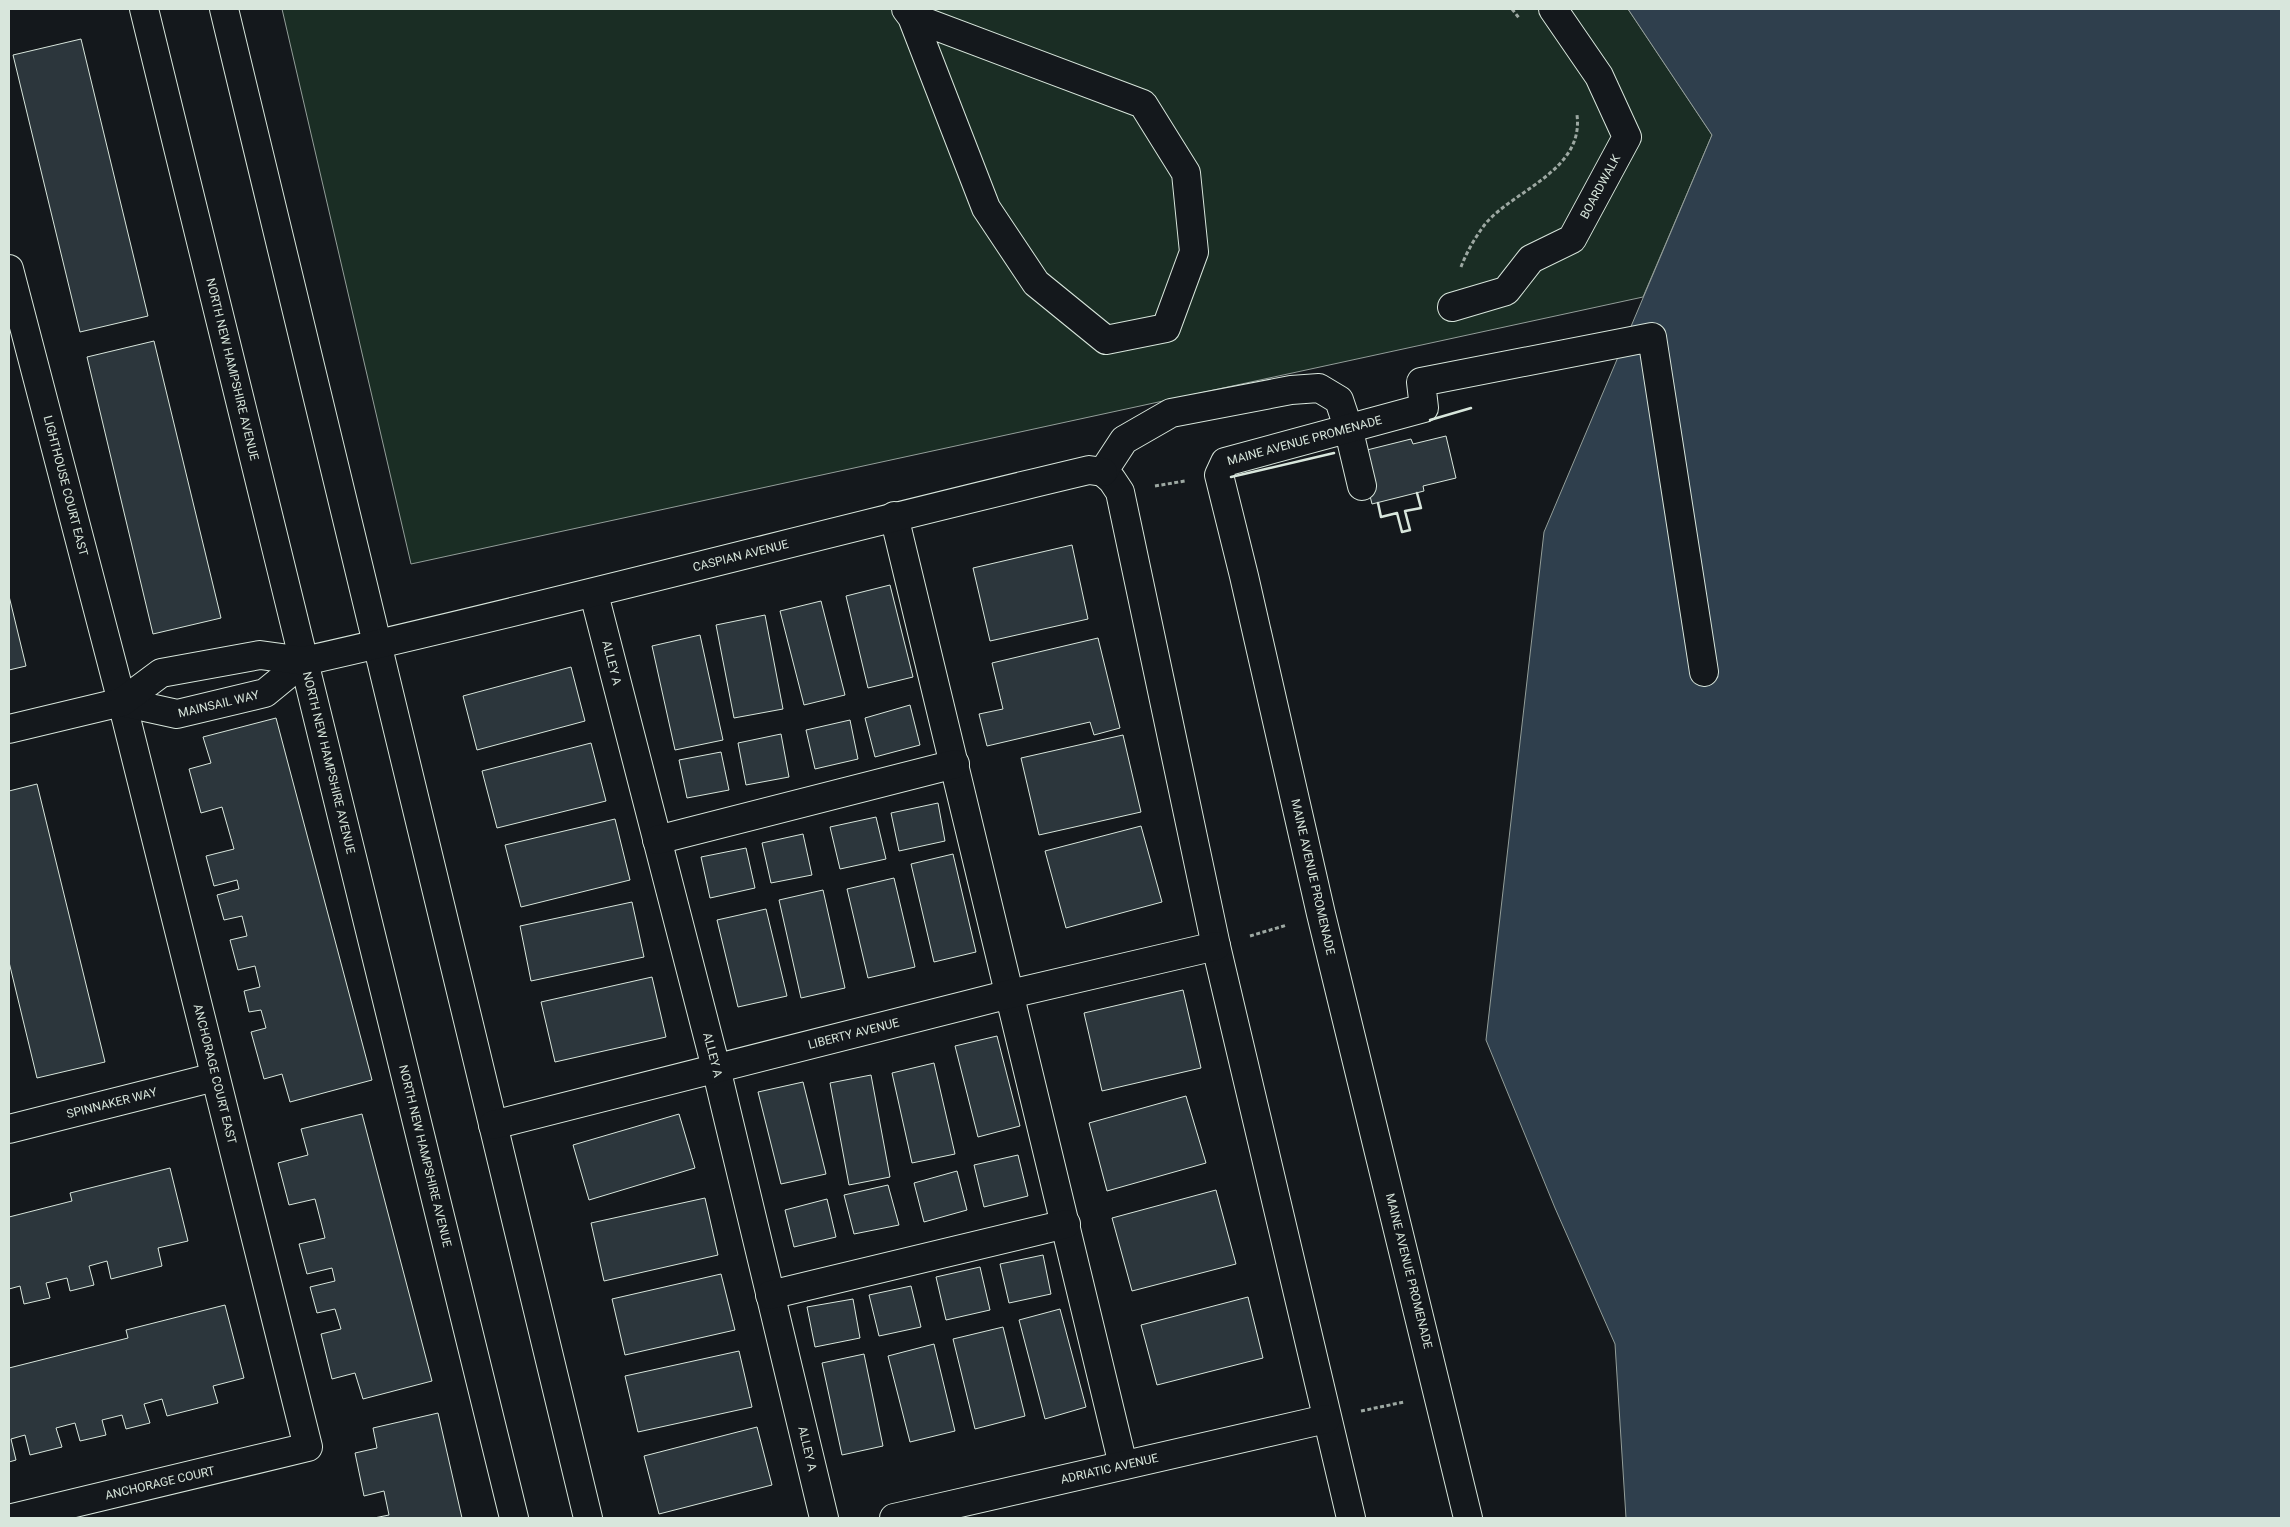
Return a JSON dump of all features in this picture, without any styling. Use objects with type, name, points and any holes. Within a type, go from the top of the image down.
[{"type":"street","name":"NORTH NEW HAMPSHIRE AVENUE","points":[[144,9],[514,1518]]},
{"type":"street","points":[[224,9],[588,1518]]},
{"type":"street","name":"BOARDWALK","points":[[1452,307],[1506,292],[1532,259],[1572,240],[1626,137],[1599,76],[1553,9]]},
{"type":"street","points":[[909,13],[1143,104],[1186,173],[1194,252],[1166,328],[1106,340],[1036,283],[986,208],[909,13]]},
{"type":"street","name":"LIGHTHOUSE COURT EAST","points":[[9,270],[122,702]]},
{"type":"street","name":"MAINE AVENUE PROMENADE","points":[[1468,1518],[1321,914],[1249,595],[1219,475],[1225,462],[1348,427],[1424,408],[1421,382],[1652,337],[1704,672]]},
{"type":"street","points":[[1351,1518],[1326,1419],[1216,946],[1120,492],[1112,480],[1103,472],[1124,440],[1170,413],[1291,390],[1318,388],[1339,400],[1348,427],[1362,486]]},
{"type":"street","name":"CASPIAN AVENUE","points":[[378,644],[594,594],[894,516],[1089,470],[1103,472]]},
{"type":"street","points":[[894,516],[1123,1465]]},
{"type":"street","name":"ALLEY A","points":[[594,594],[716,1068],[824,1518]]},
{"type":"street","name":"MAINSAIL WAY","points":[[9,729],[122,702],[161,673],[260,655],[304,661],[378,644]]},
{"type":"street","name":"MAINSAIL WAY","points":[[122,702],[176,714],[265,693],[304,661]]},
{"type":"street","name":"ANCHORAGE COURT EAST","points":[[122,702],[308,1447]]},
{"type":"street","points":[[657,840],[955,764]]},
{"type":"street","name":"LIBERTY AVENUE","points":[[493,1125],[1010,994],[1216,946]]},
{"type":"street","name":"SPINNAKER WAY","points":[[9,1129],[215,1077]]},
{"type":"street","points":[[770,1295],[1066,1224]]},
{"type":"street","name":"ADRIATIC AVENUE","points":[[894,1518],[1326,1419]]},
{"type":"street","name":"ANCHORAGE COURT","points":[[12,1518],[308,1447]]},
{"type":"path","points":[[1512,9],[1523,25]]},
{"type":"path","points":[[1452,307],[1462,265],[1472,243],[1487,222],[1558,167],[1568,153],[1575,138],[1576,113]]},
{"type":"path","points":[[1216,946],[1321,914]]},
{"type":"path","points":[[1326,1419],[1439,1394]]},
{"type":"green space","points":[[282,9],[1628,9],[1712,135],[1643,297],[411,564]]},
{"type":"water","points":[[1628,9],[2281,9],[2281,1518],[1626,1518],[1615,1344],[1555,1208],[1486,1040],[1544,532],[1712,135]]},
{"type":"building","points":[[81,39],[148,316],[80,332],[13,55]]},
{"type":"building","points":[[154,341],[221,618],[153,634],[87,357]]},
{"type":"building","points":[[1446,436],[1456,478],[1423,486],[1424,491],[1372,504],[1359,452],[1411,439],[1413,444]]},
{"type":"building","points":[[1072,545],[1088,619],[990,641],[973,568]]},
{"type":"building","points":[[890,585],[913,677],[868,688],[846,596]]},
{"type":"building","points":[[9,596],[26,666],[9,670]]},
{"type":"building","points":[[821,601],[845,695],[804,705],[780,611]]},
{"type":"building","points":[[765,615],[783,709],[734,718],[716,625]]},
{"type":"building","points":[[700,635],[723,740],[675,750],[652,646]]},
{"type":"building","points":[[1098,638],[1120,728],[1094,735],[1090,722],[987,746],[979,714],[1003,709],[992,663]]},
{"type":"building","points":[[571,667],[585,721],[477,750],[463,696]]},
{"type":"building","points":[[910,705],[920,745],[875,757],[865,718]]},
{"type":"building","points":[[276,718],[372,1080],[290,1102],[282,1074],[264,1079],[251,1032],[266,1028],[261,1010],[249,1012],[244,991],[260,987],[255,966],[238,970],[230,940],[247,936],[242,916],[224,920],[217,895],[239,889],[237,880],[214,886],[206,856],[234,849],[222,807],[201,813],[189,769],[211,763],[203,737]]},
{"type":"building","points":[[850,720],[858,759],[815,769],[806,730]]},
{"type":"building","points":[[781,734],[789,777],[746,785],[738,743]]},
{"type":"building","points":[[1123,735],[1141,812],[1039,835],[1021,758]]},
{"type":"building","points":[[591,743],[606,801],[497,828],[482,771]]},
{"type":"building","points":[[721,752],[729,790],[687,798],[679,760]]},
{"type":"building","points":[[37,784],[105,1062],[37,1078],[9,962],[9,791]]},
{"type":"building","points":[[938,803],[945,841],[899,851],[891,813]]},
{"type":"building","points":[[876,817],[886,859],[840,869],[830,827]]},
{"type":"building","points":[[615,819],[630,880],[521,907],[505,845]]},
{"type":"building","points":[[1141,826],[1162,902],[1066,928],[1045,851]]},
{"type":"building","points":[[803,834],[812,875],[771,883],[762,843]]},
{"type":"building","points":[[746,848],[755,888],[710,898],[701,857]]},
{"type":"building","points":[[953,854],[976,952],[934,962],[911,864]]},
{"type":"building","points":[[894,878],[915,967],[868,978],[847,889]]},
{"type":"building","points":[[823,890],[845,988],[801,998],[779,900]]},
{"type":"building","points":[[632,902],[644,957],[531,981],[520,926]]},
{"type":"building","points":[[766,909],[787,996],[738,1007],[717,920]]},
{"type":"building","points":[[652,977],[666,1037],[555,1062],[541,1002]]},
{"type":"building","points":[[1183,990],[1201,1068],[1102,1091],[1084,1013]]},
{"type":"building","points":[[997,1036],[1020,1126],[978,1137],[955,1046]]},
{"type":"building","points":[[934,1063],[955,1154],[912,1163],[892,1073]]},
{"type":"building","points":[[871,1075],[890,1177],[849,1185],[830,1083]]},
{"type":"building","points":[[803,1082],[826,1174],[781,1184],[758,1092]]},
{"type":"building","points":[[1186,1096],[1206,1163],[1107,1191],[1089,1123]]},
{"type":"building","points":[[362,1114],[432,1381],[363,1399],[355,1373],[332,1379],[321,1334],[341,1329],[335,1309],[317,1313],[310,1287],[335,1281],[332,1268],[307,1274],[299,1244],[325,1238],[315,1199],[289,1205],[278,1163],[308,1155],[301,1129]]},
{"type":"building","points":[[679,1114],[695,1168],[589,1200],[573,1145]]},
{"type":"building","points":[[1018,1155],[1028,1196],[984,1207],[974,1165]]},
{"type":"building","points":[[170,1168],[188,1241],[158,1248],[162,1266],[111,1279],[107,1261],[89,1266],[94,1285],[70,1291],[67,1278],[46,1283],[50,1298],[24,1304],[20,1286],[9,1289],[9,1217],[72,1201],[70,1193]]},
{"type":"building","points":[[957,1171],[967,1210],[924,1222],[914,1183]]},
{"type":"building","points":[[888,1185],[899,1225],[854,1234],[844,1195]]},
{"type":"building","points":[[1216,1190],[1236,1264],[1132,1291],[1112,1218]]},
{"type":"building","points":[[705,1198],[718,1255],[604,1281],[591,1223]]},
{"type":"building","points":[[827,1199],[836,1237],[794,1247],[785,1210]]},
{"type":"building","points":[[1043,1255],[1051,1294],[1009,1303],[1000,1264]]},
{"type":"building","points":[[980,1267],[990,1310],[946,1320],[936,1277]]},
{"type":"building","points":[[721,1274],[735,1330],[625,1355],[612,1299]]},
{"type":"building","points":[[911,1286],[921,1327],[879,1336],[869,1295]]},
{"type":"building","points":[[1248,1297],[1263,1358],[1157,1385],[1141,1325]]},
{"type":"building","points":[[853,1299],[860,1338],[815,1347],[807,1307]]},
{"type":"building","points":[[225,1305],[244,1378],[213,1386],[218,1403],[167,1416],[162,1399],[144,1404],[150,1423],[126,1429],[122,1415],[102,1420],[106,1435],[80,1441],[75,1423],[56,1428],[62,1447],[30,1455],[25,1435],[11,1439],[16,1460],[9,1462],[9,1368],[128,1338],[126,1330]]},
{"type":"building","points":[[1060,1309],[1086,1407],[1045,1419],[1019,1320]]},
{"type":"building","points":[[1003,1327],[1025,1416],[975,1429],[953,1339]]},
{"type":"building","points":[[934,1344],[955,1431],[910,1442],[888,1356]]},
{"type":"building","points":[[739,1351],[752,1407],[638,1432],[625,1376]]},
{"type":"building","points":[[864,1354],[883,1446],[842,1455],[822,1363]]},
{"type":"building","points":[[438,1413],[462,1518],[374,1518],[389,1515],[384,1491],[364,1496],[355,1453],[377,1448],[373,1428]]},
{"type":"building","points":[[757,1427],[772,1485],[659,1514],[644,1456]]},
{"type":"wall","points":[[1430,420],[1471,408]]},
{"type":"wall","points":[[1231,477],[1334,453]]},
{"type":"wall","points":[[1378,503],[1381,517],[1397,513],[1402,532],[1410,530],[1405,511],[1421,508],[1417,493]]}]
